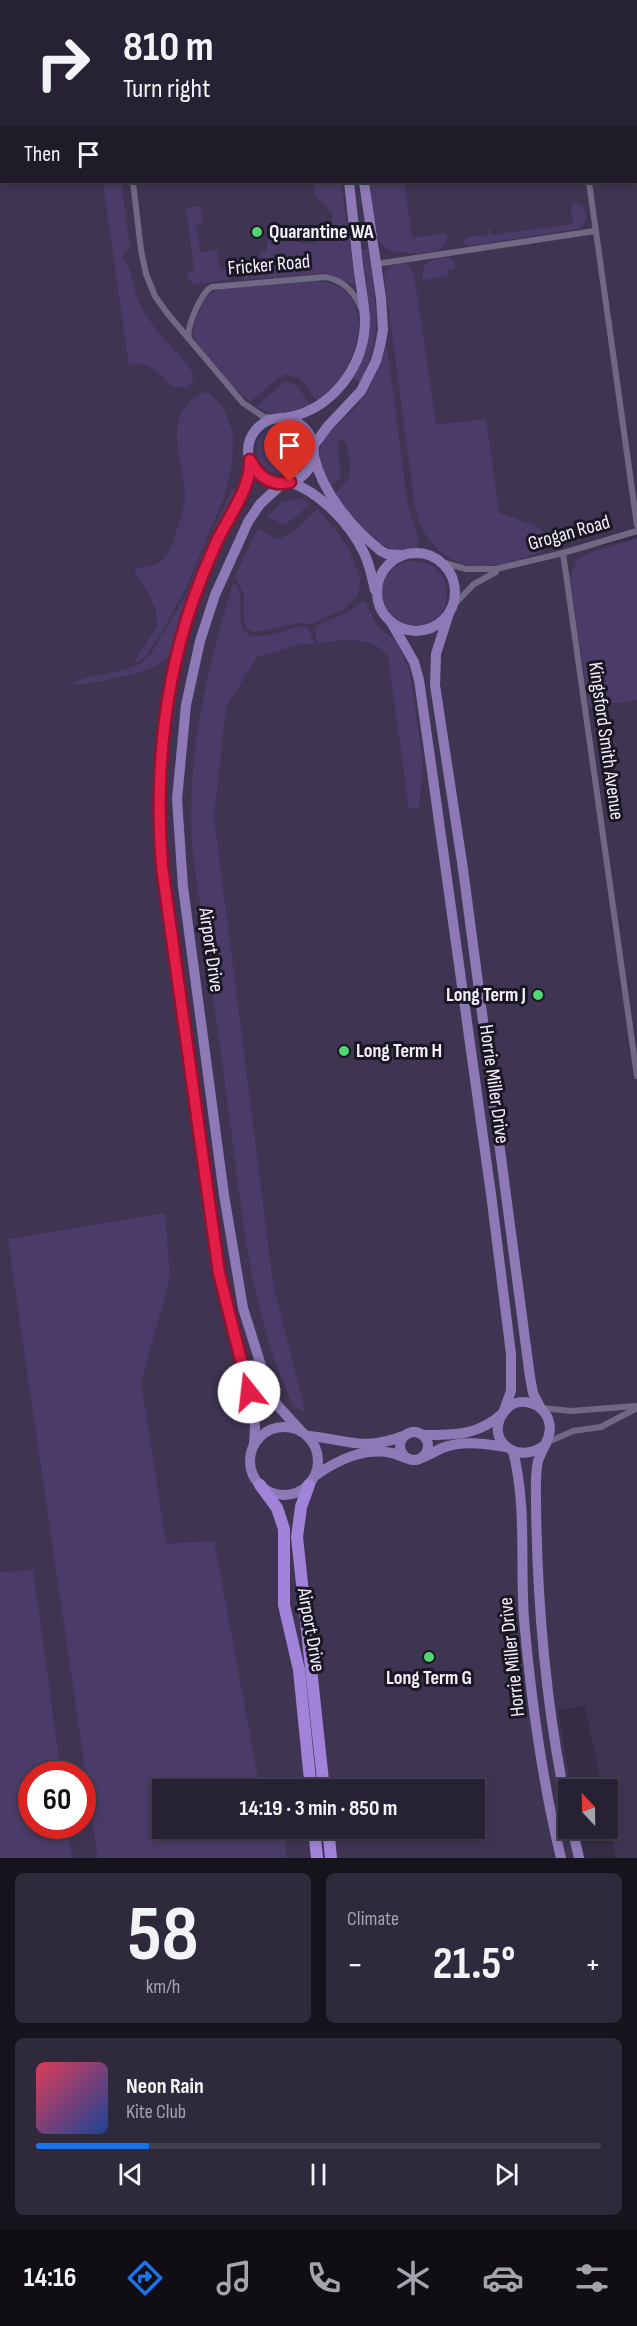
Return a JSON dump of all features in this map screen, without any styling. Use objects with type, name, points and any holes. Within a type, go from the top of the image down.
[{"type":"highway","name":"Airport Drive","points":[[313,1480],[301,1507],[297,1537],[323,1779]]},
{"type":"highway","name":"Airport Drive","points":[[260,1485],[277,1508],[284,1529],[284,1605],[299,1670],[309,1779]]},
{"type":"highway","points":[[315,1839],[317,1858]]},
{"type":"highway","points":[[329,1839],[331,1858]]},
{"type":"main road","points":[[280,418],[295,421],[304,427],[310,435],[318,474],[326,489],[339,507],[381,551],[396,555],[427,554],[441,562],[452,577],[455,596],[451,609],[433,627],[419,631],[404,629],[391,622],[381,611],[368,562],[353,535],[319,497],[287,483],[273,482],[263,478],[255,470],[250,460],[248,449],[256,429],[265,422],[280,418],[308,413],[330,398],[351,372],[360,350],[365,320],[349,183]]},
{"type":"main road","points":[[287,483],[304,474],[328,426],[361,391],[376,361],[383,330],[364,183]]},
{"type":"main road","name":"Airport Drive","points":[[250,460],[246,484],[207,563],[180,643],[166,709],[162,743],[159,824],[165,893],[214,1241],[228,1315],[253,1404],[254,1445]]},
{"type":"main road","name":"Airport Drive","points":[[287,483],[260,504],[243,531],[215,595],[200,640],[183,731],[178,790],[178,826],[183,886],[224,1195],[243,1308],[269,1392],[278,1406],[304,1433]]},
{"type":"main road","points":[[377,596],[379,578],[383,571],[389,564],[404,555]]},
{"type":"main road","name":"Horrie Miller Drive","points":[[451,609],[436,654],[435,685],[467,892],[530,1377],[533,1393],[541,1408]]},
{"type":"main road","name":"Horrie Miller Drive","points":[[391,622],[414,662],[419,680],[431,764],[493,1205],[511,1354],[511,1391],[503,1414]]},
{"type":"main road","points":[[521,1402],[532,1403],[541,1408],[551,1428],[546,1443],[529,1454],[482,1442],[443,1448],[417,1460],[382,1452],[348,1456],[337,1461],[298,1492],[285,1495],[271,1493],[260,1485],[250,1466],[254,1445],[262,1435],[274,1428],[287,1427],[360,1445],[386,1443],[414,1432],[423,1435],[460,1434],[476,1431],[491,1424],[511,1406],[521,1402]]},
{"type":"main road","points":[[503,1414],[498,1431],[510,1449]]},
{"type":"main road","points":[[304,1433],[316,1446],[319,1458],[313,1480]]},
{"type":"main road","points":[[405,1458],[400,1446],[406,1435]]},
{"type":"main road","points":[[423,1435],[428,1445],[424,1456]]},
{"type":"main road","name":"Horrie Miller Drive","points":[[546,1443],[539,1457],[536,1483],[542,1618],[563,1779]]},
{"type":"main road","name":"Horrie Miller Drive","points":[[510,1449],[520,1486],[525,1620],[532,1689],[541,1757],[561,1858]]},
{"type":"main road","points":[[575,1839],[579,1858]]},
{"type":"street","points":[[133,183],[146,274],[161,304],[243,403],[264,417],[280,418]]},
{"type":"street","points":[[588,183],[637,525]]},
{"type":"street","points":[[376,264],[595,231]]},
{"type":"street","name":"Fricker Road","points":[[189,339],[188,330],[206,290],[212,286],[229,284],[316,277],[332,278],[343,283],[354,293],[365,320]]},
{"type":"street","name":"Grogan Road","points":[[441,562],[472,570],[496,569],[563,553],[637,531]]},
{"type":"street","name":"Kingsford Smith Avenue","points":[[563,553],[637,1076]]},
{"type":"street","name":"Grogan Road","points":[[451,609],[480,580],[511,566]]},
{"type":"street","points":[[541,1408],[571,1411],[637,1407]]},
{"type":"street","points":[[546,1443],[573,1431],[601,1427],[637,1407]]},
{"type":"shaded area","points":[[0,183],[637,183],[637,531],[572,551],[637,539],[637,1858],[616,1858],[612,1839],[618,1839],[618,1779],[600,1779],[585,1706],[558,1710],[569,1779],[558,1779],[558,1839],[581,1839],[585,1858],[0,1858]]},
{"type":"shaded area","points":[[103,183],[121,183],[130,246],[122,257],[128,266],[138,300],[158,332],[193,373],[193,380],[187,387],[174,387],[150,367],[129,365]]},
{"type":"shaded area","points":[[313,183],[341,183],[356,287],[326,273],[243,280],[240,268],[261,265],[260,252],[266,252],[268,238],[312,244],[326,235],[333,214],[315,196]]},
{"type":"shaded area","points":[[370,183],[404,183],[412,238],[447,233],[447,240],[444,246],[434,251],[410,253],[393,251],[382,245],[374,224]]},
{"type":"shaded area","points":[[572,203],[582,205],[585,211],[585,221],[578,229],[467,246],[463,242],[467,237],[483,235],[485,237],[489,233],[486,229],[489,228],[492,235],[573,224]]},
{"type":"shaded area","points":[[200,206],[203,224],[196,226],[200,252],[217,250],[220,270],[231,269],[233,276],[231,279],[194,284],[189,280],[188,272],[194,270],[186,208]]},
{"type":"shaded area","points":[[368,249],[376,317],[368,365],[360,383],[353,378],[361,363],[368,331],[368,299],[362,250]]},
{"type":"shaded area","points":[[446,257],[453,260],[455,268],[447,270],[448,276],[423,280],[425,265],[428,262]]},
{"type":"shaded area","points":[[402,263],[409,265],[414,274],[436,425],[486,419],[499,513],[539,527],[545,540],[540,553],[489,566],[463,564],[451,559],[432,543],[419,520],[415,507],[384,274],[389,267]]},
{"type":"shaded area","points":[[312,281],[330,284],[344,290],[352,301],[357,314],[358,329],[351,360],[337,382],[317,401],[300,378],[286,374],[250,402],[218,370],[201,349],[193,334],[195,320],[203,303],[210,294],[225,288]]},
{"type":"shaded area","points":[[387,347],[408,506],[419,541],[417,548],[407,550],[392,549],[378,541],[334,494],[346,482],[350,472],[347,444],[342,438],[338,442],[340,477],[330,487],[322,469],[320,456],[327,436],[367,392]]},
{"type":"shaded area","points":[[289,382],[297,386],[310,405],[283,413],[270,412],[256,407],[283,383]]},
{"type":"shaded area","points":[[208,392],[224,409],[233,433],[232,464],[224,498],[185,590],[145,657],[133,664],[157,627],[156,610],[148,592],[136,575],[135,569],[163,560],[173,542],[185,498],[177,444],[179,421],[192,400]]},
{"type":"shaded area","points":[[280,427],[296,434],[303,450],[296,466],[280,473],[264,466],[257,450],[264,434]]},
{"type":"shaded area","points":[[232,489],[237,490],[196,575],[168,658],[136,673],[70,685],[79,680],[123,670],[143,661],[151,654],[188,591]]},
{"type":"shaded area","points":[[299,498],[310,504],[285,525],[267,516],[282,502]]},
{"type":"shaded area","points":[[317,509],[339,534],[350,552],[359,575],[358,596],[344,609],[312,624],[299,623],[255,632],[249,630],[244,622],[244,595],[235,576],[258,528],[275,538],[280,538],[291,533]]},
{"type":"shaded area","points":[[637,538],[637,700],[589,707],[570,578],[576,562],[587,554]]},
{"type":"shaded area","points":[[414,561],[426,564],[437,571],[444,582],[447,594],[444,606],[437,617],[426,624],[414,627],[402,624],[391,617],[384,606],[381,594],[384,582],[391,571],[402,564]]},
{"type":"shaded area","points":[[233,583],[240,595],[240,620],[246,633],[258,637],[304,626],[309,629],[314,643],[297,645],[257,657],[226,707],[214,817],[273,1284],[305,1411],[294,1407],[279,1372],[267,1337],[250,1263],[193,855],[191,820],[195,751],[206,684]]},
{"type":"shaded area","points":[[365,601],[377,626],[395,640],[410,673],[423,765],[419,808],[409,809],[388,656],[373,644],[355,640],[317,643],[315,629],[318,626],[345,614]]},
{"type":"shaded area","points":[[165,1213],[170,1278],[141,1382],[166,1544],[214,1541],[258,1779],[152,1779],[152,1839],[285,1839],[286,1858],[98,1858],[95,1839],[96,1761],[84,1761],[8,1239]]},
{"type":"shaded area","points":[[33,1570],[59,1761],[18,1761],[18,1839],[70,1839],[72,1858],[0,1858],[0,1572]]},
{"type":"place","name":"Quarantine WA","points":[[257,232]]},
{"type":"place","name":"Long Term J","points":[[538,995]]},
{"type":"place","name":"Long Term H","points":[[344,1051]]},
{"type":"place","name":"Long Term G","points":[[429,1657]]},
{"type":"route","points":[[249,1392],[219,1273],[203,1164],[162,867],[159,824],[160,770],[166,709],[180,643],[207,563],[246,484],[250,460],[255,470],[263,478],[273,482],[290,482]]}]
